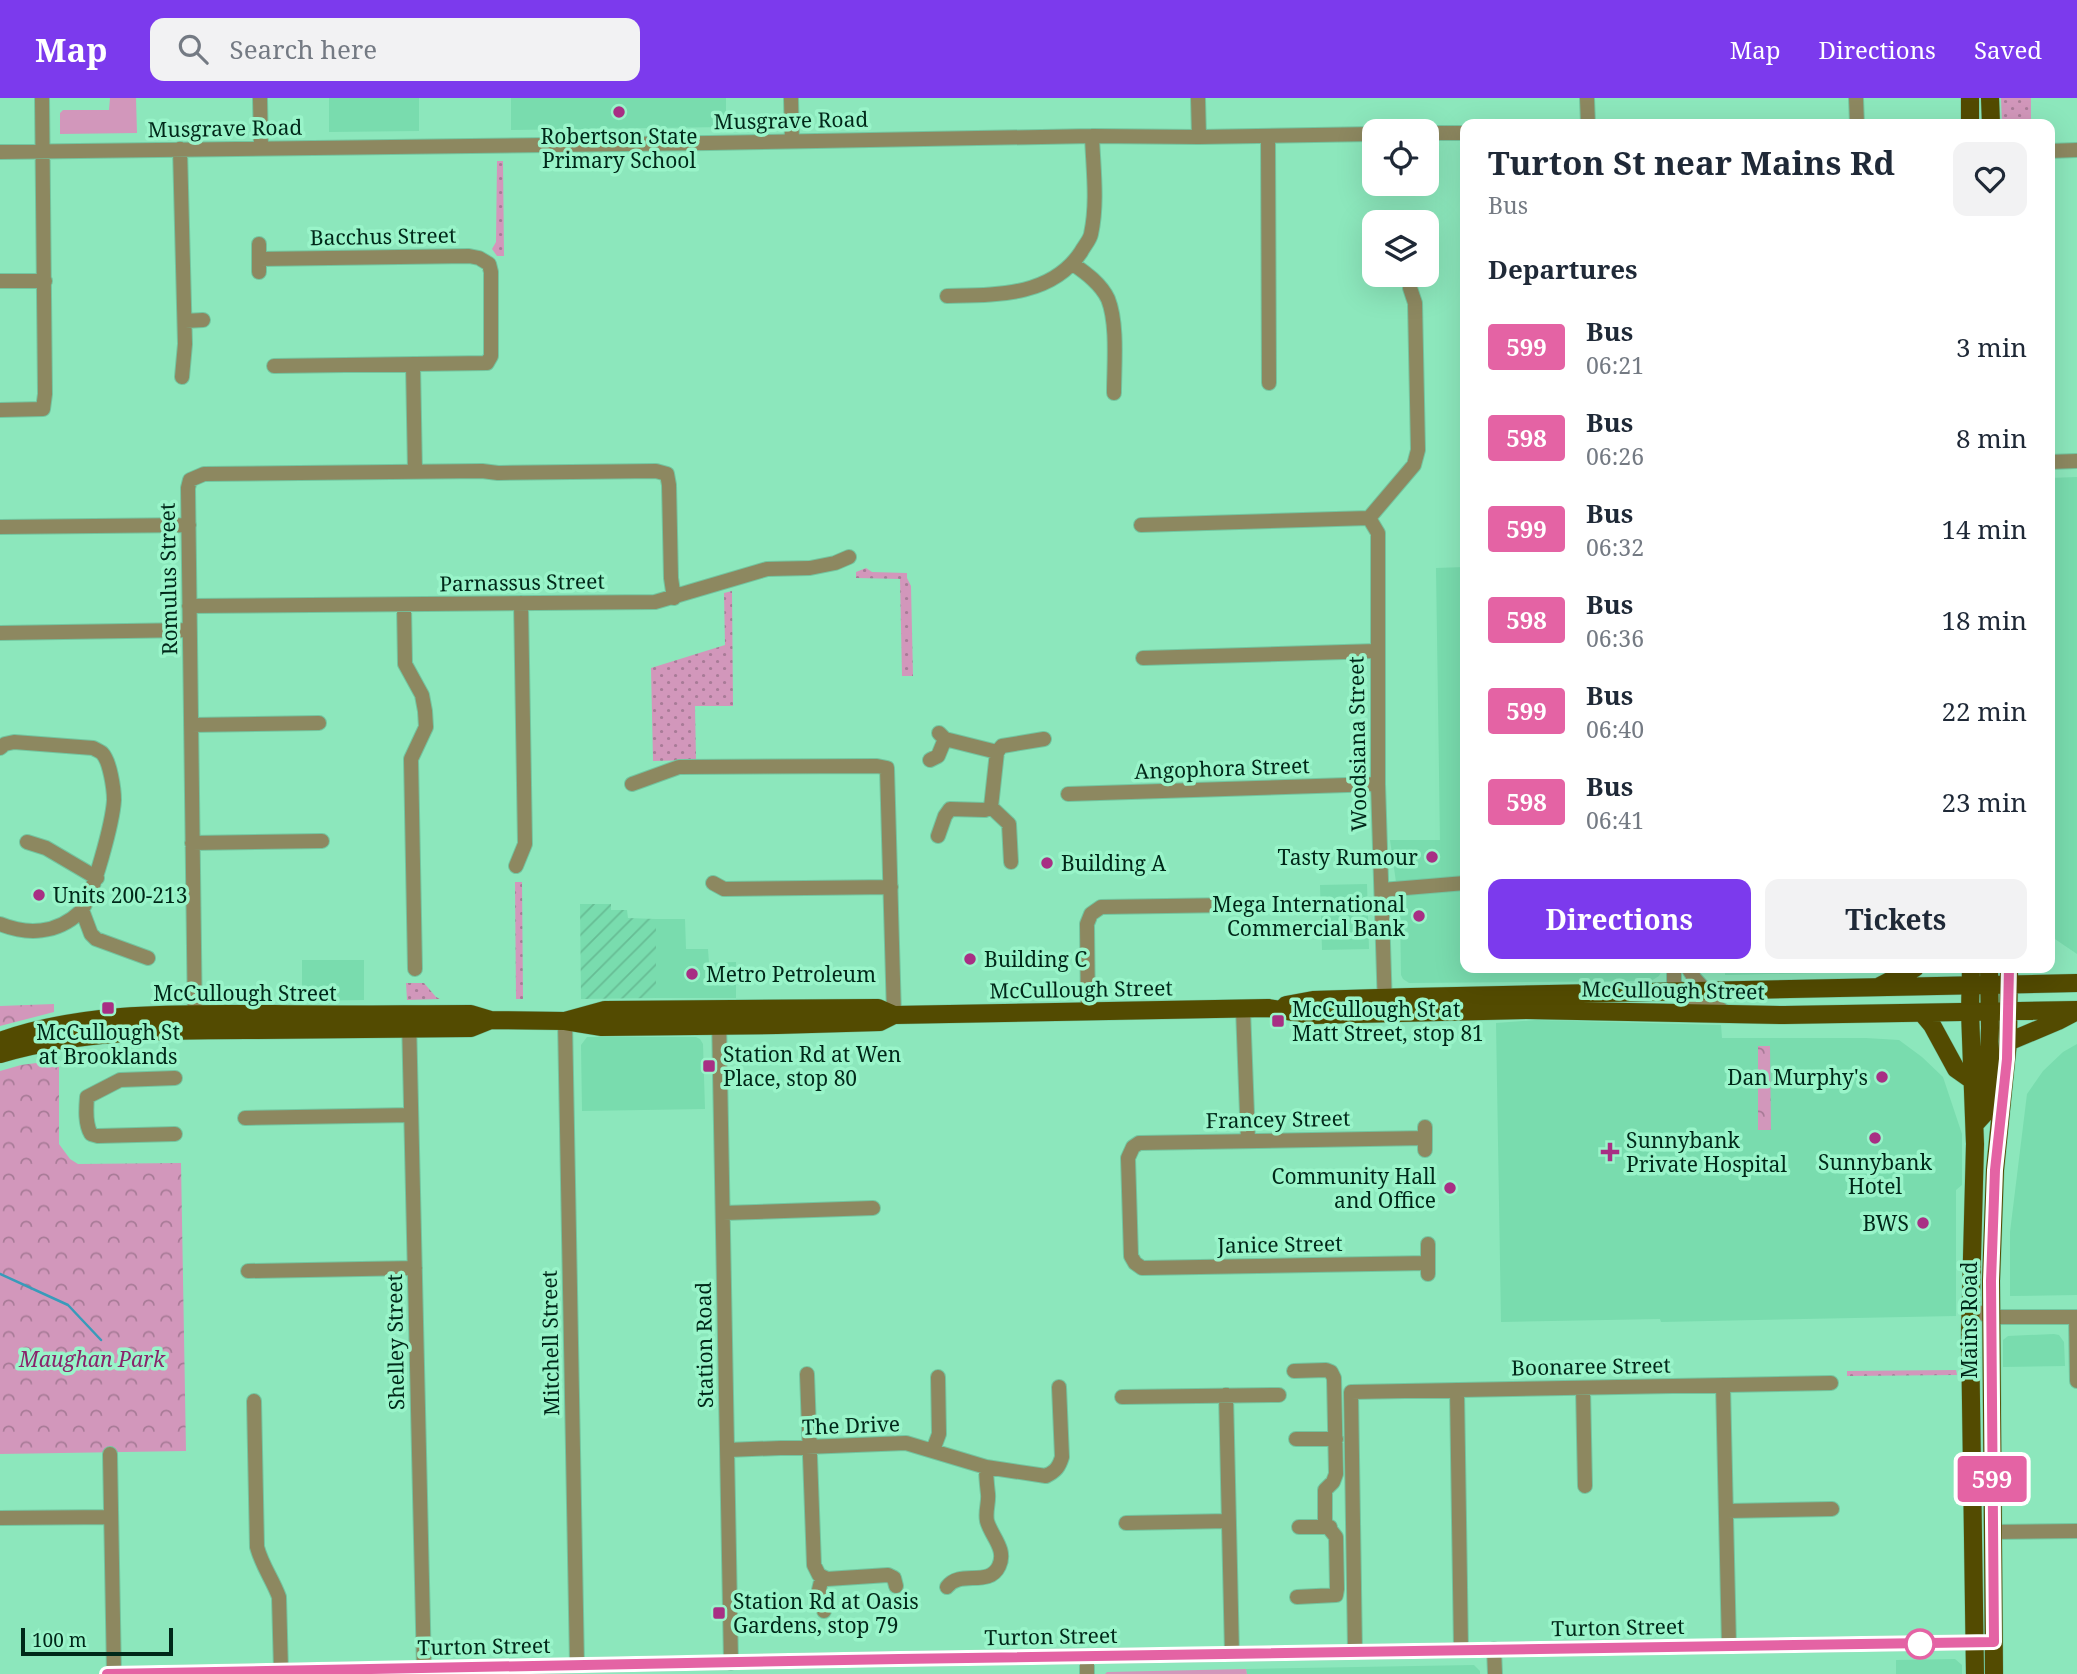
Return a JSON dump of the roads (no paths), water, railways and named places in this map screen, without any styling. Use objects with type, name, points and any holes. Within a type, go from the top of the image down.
[{"type":"main road","points":[[1970,98],[1970,119]]},
{"type":"main road","points":[[1990,98],[1991,119]]},
{"type":"main road","points":[[1877,987],[1904,973]]},
{"type":"main road","name":"McCullough Street","points":[[1385,1006],[1877,987],[1970,976],[2049,975],[2077,983]]},
{"type":"main road","name":"Mains Road","points":[[1970,976],[1975,1124],[1970,1310],[1975,1674]]},
{"type":"main road","points":[[1975,1124],[1987,1111],[1989,976]]},
{"type":"main road","name":"Mains Road","points":[[1994,1674],[1990,1317],[1995,1170],[2008,1041],[2009,976]]},
{"type":"main road","name":"McCullough Street","points":[[0,1041],[58,1024],[102,1018],[195,1022],[409,1021],[471,1028],[491,1020],[565,1021],[605,1010],[719,1018],[880,1022],[894,1015],[1268,1009],[1313,1000],[1385,1006],[1727,1014],[2077,1010]]},
{"type":"main road","points":[[2008,1041],[2059,1021],[2077,1010]]},
{"type":"main road","points":[[1922,1013],[1932,1025],[1956,1069],[1973,1081]]},
{"type":"main road","name":"McCullough Street","points":[[0,1054],[71,1038],[195,1022]]},
{"type":"street","points":[[0,410],[43,409],[45,281],[42,98]]},
{"type":"street","points":[[260,98],[261,148]]},
{"type":"street","points":[[791,98],[792,141]]},
{"type":"street","points":[[1198,98],[1199,137]]},
{"type":"street","points":[[1587,98],[1588,119]]},
{"type":"street","points":[[1856,98],[1857,119]]},
{"type":"street","points":[[1439,133],[1460,133]]},
{"type":"street","name":"Musgrave Road","points":[[0,152],[1362,134]]},
{"type":"street","points":[[947,296],[990,295],[1025,290],[1058,275],[1073,264],[1091,237],[1094,208],[1092,136]]},
{"type":"street","points":[[1268,136],[1269,383]]},
{"type":"street","points":[[180,149],[185,321],[182,377]]},
{"type":"street","points":[[2055,151],[2077,150]]},
{"type":"street","name":"Bacchus Street","points":[[259,258],[469,256],[489,264],[491,356],[486,363],[413,365]]},
{"type":"street","points":[[1073,264],[1090,276],[1108,299],[1113,333],[1114,393]]},
{"type":"street","points":[[0,282],[45,281]]},
{"type":"street","points":[[1141,525],[1369,518],[1414,465],[1418,450],[1415,303],[1410,288]]},
{"type":"street","points":[[185,321],[203,320]]},
{"type":"street","points":[[274,366],[413,365],[415,472]]},
{"type":"street","points":[[2055,462],[2077,461]]},
{"type":"street","name":"Romulus Street","points":[[195,1022],[189,630],[190,480],[204,474],[656,471],[667,474],[669,485],[671,578],[674,598]]},
{"type":"street","name":"Woodsiana Street","points":[[1369,518],[1378,533],[1378,784],[1385,1006]]},
{"type":"street","points":[[0,527],[189,525]]},
{"type":"street","name":"Parnassus Street","points":[[190,606],[655,602],[767,569],[810,568],[849,557]]},
{"type":"street","points":[[516,866],[524,844],[522,603]]},
{"type":"street","points":[[404,605],[405,664],[422,695],[426,727],[411,759],[415,969]]},
{"type":"street","points":[[0,633],[189,630]]},
{"type":"street","points":[[1143,658],[1377,651]]},
{"type":"street","points":[[191,724],[319,723]]},
{"type":"street","points":[[930,760],[938,756],[942,736],[997,752]]},
{"type":"street","points":[[991,807],[997,752],[1003,746],[1044,739]]},
{"type":"street","points":[[0,748],[14,742],[93,748],[102,753],[107,761],[114,802],[97,878],[82,910],[55,928],[38,932],[16,930],[0,923]]},
{"type":"street","points":[[632,784],[679,767],[887,768],[894,1015]]},
{"type":"street","name":"Angophora Street","points":[[1068,794],[1378,784]]},
{"type":"street","points":[[938,836],[944,816],[950,809],[985,810],[991,807]]},
{"type":"street","points":[[991,807],[1009,824],[1011,862]]},
{"type":"street","points":[[192,843],[323,841]]},
{"type":"street","points":[[26,842],[46,848],[97,878]]},
{"type":"street","points":[[713,883],[724,889],[891,887]]},
{"type":"street","points":[[1382,890],[1460,883]]},
{"type":"street","points":[[1088,1011],[1087,924],[1091,914],[1101,907],[1231,905]]},
{"type":"street","points":[[82,910],[91,934],[96,939],[148,958]]},
{"type":"street","points":[[1674,973],[1674,983],[1689,1002],[1715,1004],[1727,1014]]},
{"type":"street","points":[[1691,973],[1707,992]]},
{"type":"street","points":[[1243,1009],[1248,1140]]},
{"type":"street","name":"Station Road","points":[[719,1018],[727,1450],[741,1666]]},
{"type":"street","name":"Shelley Street","points":[[409,1021],[424,1669]]},
{"type":"street","name":"Mitchell Street","points":[[565,1021],[577,1665]]},
{"type":"street","points":[[175,1078],[120,1080],[87,1097],[86,1105],[87,1128],[91,1135],[175,1134]]},
{"type":"street","points":[[245,1118],[411,1115]]},
{"type":"street","name":"Francey Street","points":[[1135,1263],[1131,1255],[1128,1158],[1133,1146],[1139,1143],[1425,1138]]},
{"type":"street","points":[[723,1213],[873,1208]]},
{"type":"street","name":"Janice Street","points":[[1135,1263],[1143,1268],[1428,1269],[1428,1244]]},
{"type":"street","points":[[248,1271],[415,1268]]},
{"type":"street","points":[[1970,1310],[1990,1317],[2076,1317],[2077,1381]]},
{"type":"street","points":[[1294,1371],[1331,1372],[1334,1378],[1336,1474],[1325,1490],[1325,1523],[1336,1537],[1338,1589],[1336,1595],[1297,1597]]},
{"type":"street","points":[[807,1374],[814,1565],[819,1575],[827,1579],[888,1575],[894,1578],[897,1586]]},
{"type":"street","points":[[933,1450],[939,1434],[938,1377]]},
{"type":"street","name":"Boonaree Street","points":[[1355,1652],[1351,1392],[1831,1383]]},
{"type":"street","points":[[1723,1385],[1729,1646]]},
{"type":"street","name":"The Drive","points":[[727,1450],[906,1443],[986,1467],[1046,1476],[1055,1472],[1062,1457],[1059,1387]]},
{"type":"street","points":[[1583,1388],[1585,1486]]},
{"type":"street","points":[[1457,1390],[1461,1650]]},
{"type":"street","points":[[1226,1395],[1231,1654]]},
{"type":"street","points":[[1122,1397],[1279,1395]]},
{"type":"street","points":[[254,1401],[257,1547],[261,1563],[279,1597],[281,1671]]},
{"type":"street","points":[[1296,1439],[1336,1439]]},
{"type":"street","points":[[110,1454],[111,1674]]},
{"type":"street","points":[[947,1587],[958,1579],[983,1578],[995,1573],[1001,1563],[1000,1549],[986,1517],[986,1467]]},
{"type":"street","points":[[1727,1511],[1832,1509]]},
{"type":"street","points":[[0,1518],[111,1517]]},
{"type":"street","points":[[1126,1522],[1228,1521]]},
{"type":"street","points":[[1298,1527],[1329,1527]]},
{"type":"street","points":[[1992,1532],[2077,1531]]},
{"type":"street","points":[[822,1577],[818,1594],[824,1603],[824,1611]]},
{"type":"street","name":"Turton Street","points":[[111,1674],[407,1671],[577,1665],[741,1666],[1231,1654],[1994,1642]]},
{"type":"street","points":[[1494,1649],[1495,1674]]},
{"type":"street","points":[[1087,1657],[1087,1674]]},
{"type":"waterway","points":[[0,1274],[68,1305],[101,1340]]},
{"type":"place","name":"Robertson State Primary School","points":[[619,112]]},
{"type":"place","name":"Tasty Rumour","points":[[1432,857]]},
{"type":"place","name":"Building A","points":[[1047,863]]},
{"type":"place","name":"Units 200-213","points":[[39,895]]},
{"type":"place","name":"Mega International Commercial Bank","points":[[1419,916]]},
{"type":"place","name":"Building C","points":[[970,959]]},
{"type":"place","name":"Metro Petroleum","points":[[692,974]]},
{"type":"place","name":"McCullough St at Brooklands","points":[[108,1008]]},
{"type":"place","name":"McCullough St at Matt Street, stop 81","points":[[1278,1021]]},
{"type":"place","name":"Station Rd at Wen Place, stop 80","points":[[709,1066]]},
{"type":"place","name":"Dan Murphy's","points":[[1882,1077]]},
{"type":"place","name":"Sunnybank Hotel","points":[[1875,1138]]},
{"type":"place","name":"Sunnybank Private Hospital","points":[[1610,1152]]},
{"type":"place","name":"Community Hall and Office","points":[[1450,1188]]},
{"type":"place","name":"BWS","points":[[1923,1223]]},
{"type":"place","name":"Station Rd at Oasis Gardens, stop 79","points":[[719,1613]]},
{"type":"park label","name":"Maughan Park","points":[[92,1359]]}]
